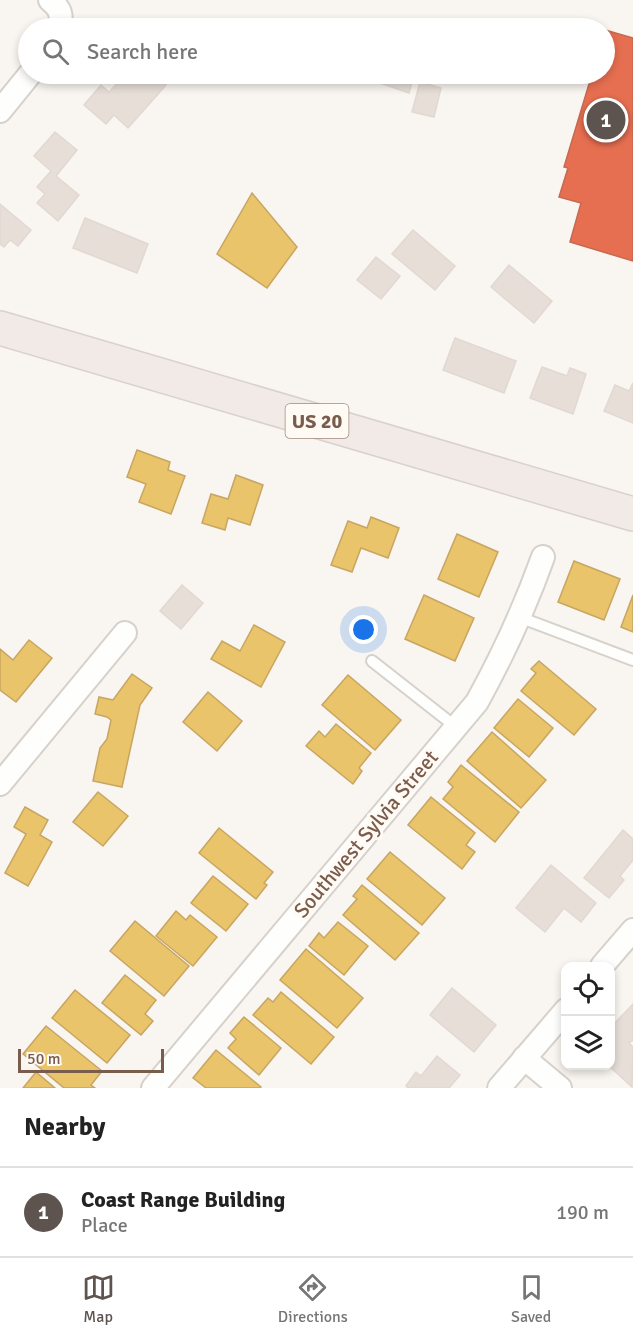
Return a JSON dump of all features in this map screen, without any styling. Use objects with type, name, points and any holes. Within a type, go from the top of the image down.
[{"type":"highway","name":"US 20","points":[[0,328],[633,514]]},
{"type":"street","points":[[0,111],[22,84]]},
{"type":"street","name":"Southwest Sylvia Street","points":[[153,1088],[477,702],[494,672],[543,557]]},
{"type":"street","points":[[0,784],[125,633]]},
{"type":"street","points":[[605,962],[633,930]]},
{"type":"street","points":[[499,1088],[561,1016]]},
{"type":"street","points":[[524,1058],[560,1088]]},
{"type":"lane","points":[[519,617],[633,660]]},
{"type":"lane","points":[[372,661],[456,727]]},
{"type":"building: Homes","points":[[252,193],[297,247],[267,288],[217,254]]},
{"type":"building: Homes","points":[[137,450],[170,462],[168,470],[185,476],[171,514],[139,502],[146,484],[127,477]]},
{"type":"building: Homes","points":[[236,475],[263,485],[250,525],[228,518],[225,530],[202,523],[211,494],[228,499]]},
{"type":"building: Homes","points":[[371,517],[399,528],[388,558],[361,548],[352,572],[331,565],[348,521],[367,528]]},
{"type":"building: Homes","points":[[457,534],[498,552],[479,597],[438,579]]},
{"type":"building: Homes","points":[[574,561],[620,579],[604,620],[558,602]]},
{"type":"building: Homes","points":[[424,595],[474,618],[455,661],[405,639]]},
{"type":"building: Homes","points":[[633,595],[633,632],[621,627]]},
{"type":"building: Homes","points":[[254,625],[285,642],[261,687],[211,659],[222,641],[240,651]]},
{"type":"building: Homes","points":[[29,640],[52,658],[16,702],[0,690],[0,649],[13,660]]},
{"type":"building: Homes","points":[[539,661],[596,709],[574,735],[521,691],[536,673],[531,669]]},
{"type":"building: Homes","points":[[132,674],[152,688],[140,705],[122,787],[93,781],[100,748],[107,739],[111,720],[95,714],[99,697],[113,700]]},
{"type":"building: Homes","points":[[348,675],[401,720],[375,750],[322,705]]},
{"type":"building: Homes","points":[[208,692],[242,721],[217,751],[183,722]]},
{"type":"building: Homes","points":[[518,699],[553,728],[529,757],[494,728]]},
{"type":"building: Homes","points":[[336,724],[371,753],[359,768],[362,771],[353,784],[306,746],[319,731],[325,737]]},
{"type":"building: Homes","points":[[492,732],[546,780],[521,808],[467,761]]},
{"type":"building: Homes","points":[[461,765],[519,812],[495,842],[443,799],[453,787],[448,782]]},
{"type":"building: Homes","points":[[98,792],[128,816],[103,846],[73,822]]},
{"type":"building: Homes","points":[[431,797],[475,833],[466,845],[475,852],[462,869],[408,825]]},
{"type":"building: Homes","points":[[25,807],[48,820],[40,835],[52,842],[28,886],[5,873],[26,834],[14,827]]},
{"type":"building: Homes","points":[[219,828],[273,872],[264,883],[267,885],[256,899],[199,853]]},
{"type":"building: Homes","points":[[390,852],[445,898],[422,925],[367,879]]},
{"type":"building: Homes","points":[[213,876],[248,904],[226,931],[191,903]]},
{"type":"building: Homes","points":[[362,885],[419,933],[395,960],[343,915],[357,899],[353,896]]},
{"type":"building: Homes","points":[[176,911],[186,920],[190,915],[217,937],[193,966],[156,936]]},
{"type":"building: Homes","points":[[135,921],[189,966],[164,996],[110,951]]},
{"type":"building: Homes","points":[[338,922],[368,946],[344,975],[309,946],[319,933],[324,938]]},
{"type":"building: Homes","points":[[306,949],[363,998],[337,1028],[280,980]]},
{"type":"building: Homes","points":[[125,975],[156,1000],[145,1014],[153,1021],[141,1035],[102,1003]]},
{"type":"building: Homes","points":[[75,990],[130,1035],[107,1063],[52,1018]]},
{"type":"building: Homes","points":[[281,992],[334,1037],[311,1064],[253,1015],[268,998],[273,1002]]},
{"type":"building: Homes","points":[[244,1017],[281,1048],[259,1075],[228,1048],[236,1039],[230,1033]]},
{"type":"building: Homes","points":[[46,1026],[102,1071],[91,1085],[95,1088],[64,1088],[23,1054]]},
{"type":"building: Homes","points":[[216,1050],[261,1087],[206,1088],[193,1078]]},
{"type":"building: Homes","points":[[36,1072],[55,1088],[23,1088]]},
{"type":"building: Shops","points":[[615,33],[633,38],[633,261],[570,242],[581,203],[559,197],[568,168],[564,167],[589,84],[615,84]]},
{"type":"building: Other","points":[[117,84],[166,85],[128,128],[114,115],[106,124],[84,105],[101,85],[109,92]]},
{"type":"building: Other","points":[[383,84],[411,84],[409,93]]},
{"type":"building: Other","points":[[419,84],[441,88],[434,117],[412,112]]},
{"type":"building: Other","points":[[55,132],[77,150],[56,176],[79,195],[58,221],[37,203],[45,194],[37,187],[51,171],[34,156]]},
{"type":"building: Other","points":[[0,204],[31,230],[18,246],[10,240],[4,247],[0,244]]},
{"type":"building: Other","points":[[85,218],[148,244],[137,273],[73,248]]},
{"type":"building: Other","points":[[413,230],[455,266],[435,290],[392,254]]},
{"type":"building: Other","points":[[376,257],[400,276],[381,299],[357,280]]},
{"type":"building: Other","points":[[509,265],[552,301],[534,323],[491,287]]},
{"type":"building: Other","points":[[455,338],[516,361],[504,393],[443,370]]},
{"type":"building: Other","points":[[542,367],[567,376],[570,368],[586,374],[573,414],[530,398]]},
{"type":"building: Other","points":[[633,383],[633,423],[604,411],[615,385],[629,391]]},
{"type":"building: Other","points":[[182,585],[203,603],[181,629],[160,611]]},
{"type":"building: Other","points":[[623,830],[633,839],[633,860],[620,876],[624,880],[609,898],[584,878]]},
{"type":"building: Other","points":[[551,865],[596,903],[581,922],[564,908],[545,932],[516,908]]},
{"type":"building: Other","points":[[452,988],[496,1025],[474,1052],[430,1015]]},
{"type":"building: Other","points":[[633,1004],[633,1040],[629,1043],[633,1047],[632,1087],[613,1070],[615,1023]]},
{"type":"building: Other","points":[[437,1056],[460,1075],[449,1088],[408,1088],[406,1086],[416,1072],[421,1076]]},
{"type":"place","name":"Coast Range Building","points":[[606,120]]}]
